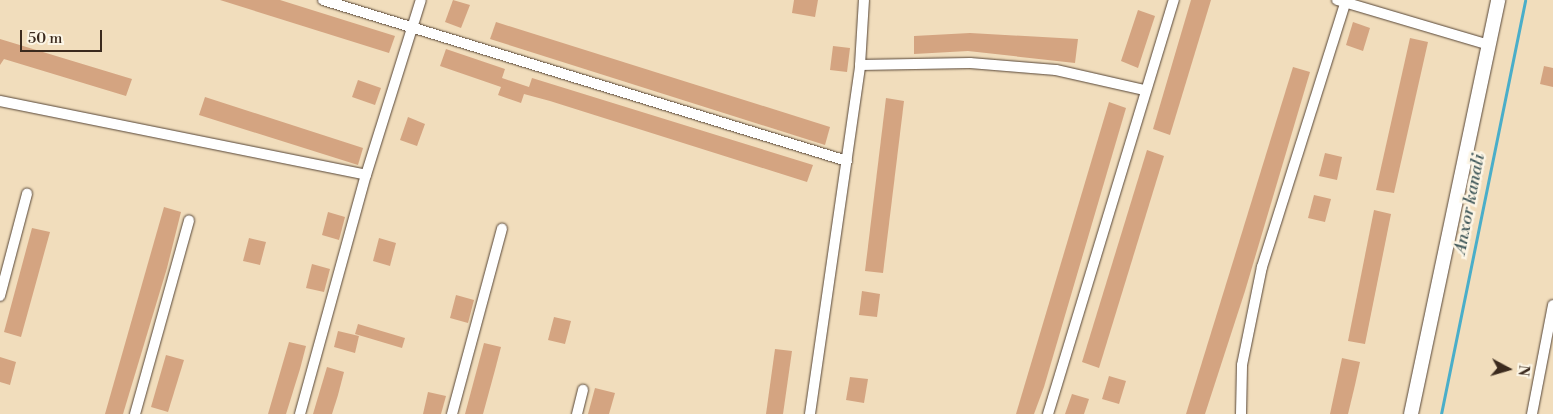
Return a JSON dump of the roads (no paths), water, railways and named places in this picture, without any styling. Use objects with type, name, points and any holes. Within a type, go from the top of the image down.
[{"type":"street","points":[[323,0],[847,161]]},
{"type":"street","points":[[300,414],[366,175],[421,0]]},
{"type":"street","points":[[810,414],[860,65],[864,0]]},
{"type":"street","points":[[1048,414],[1145,90],[1174,0]]},
{"type":"street","points":[[1411,414],[1498,0]]},
{"type":"street","points":[[1241,414],[1242,365],[1262,267],[1341,2],[1489,45]]},
{"type":"street","points":[[860,65],[970,64],[1056,70],[1145,90]]},
{"type":"street","points":[[0,101],[366,175]]},
{"type":"street","points":[[0,296],[27,194]]},
{"type":"street","points":[[135,414],[190,220]]},
{"type":"street","points":[[452,414],[502,228]]},
{"type":"street","points":[[1532,414],[1553,305]]},
{"type":"street","points":[[577,414],[583,390]]},
{"type":"waterway","name":"Anxor kanali","points":[[1441,414],[1525,0]]}]
